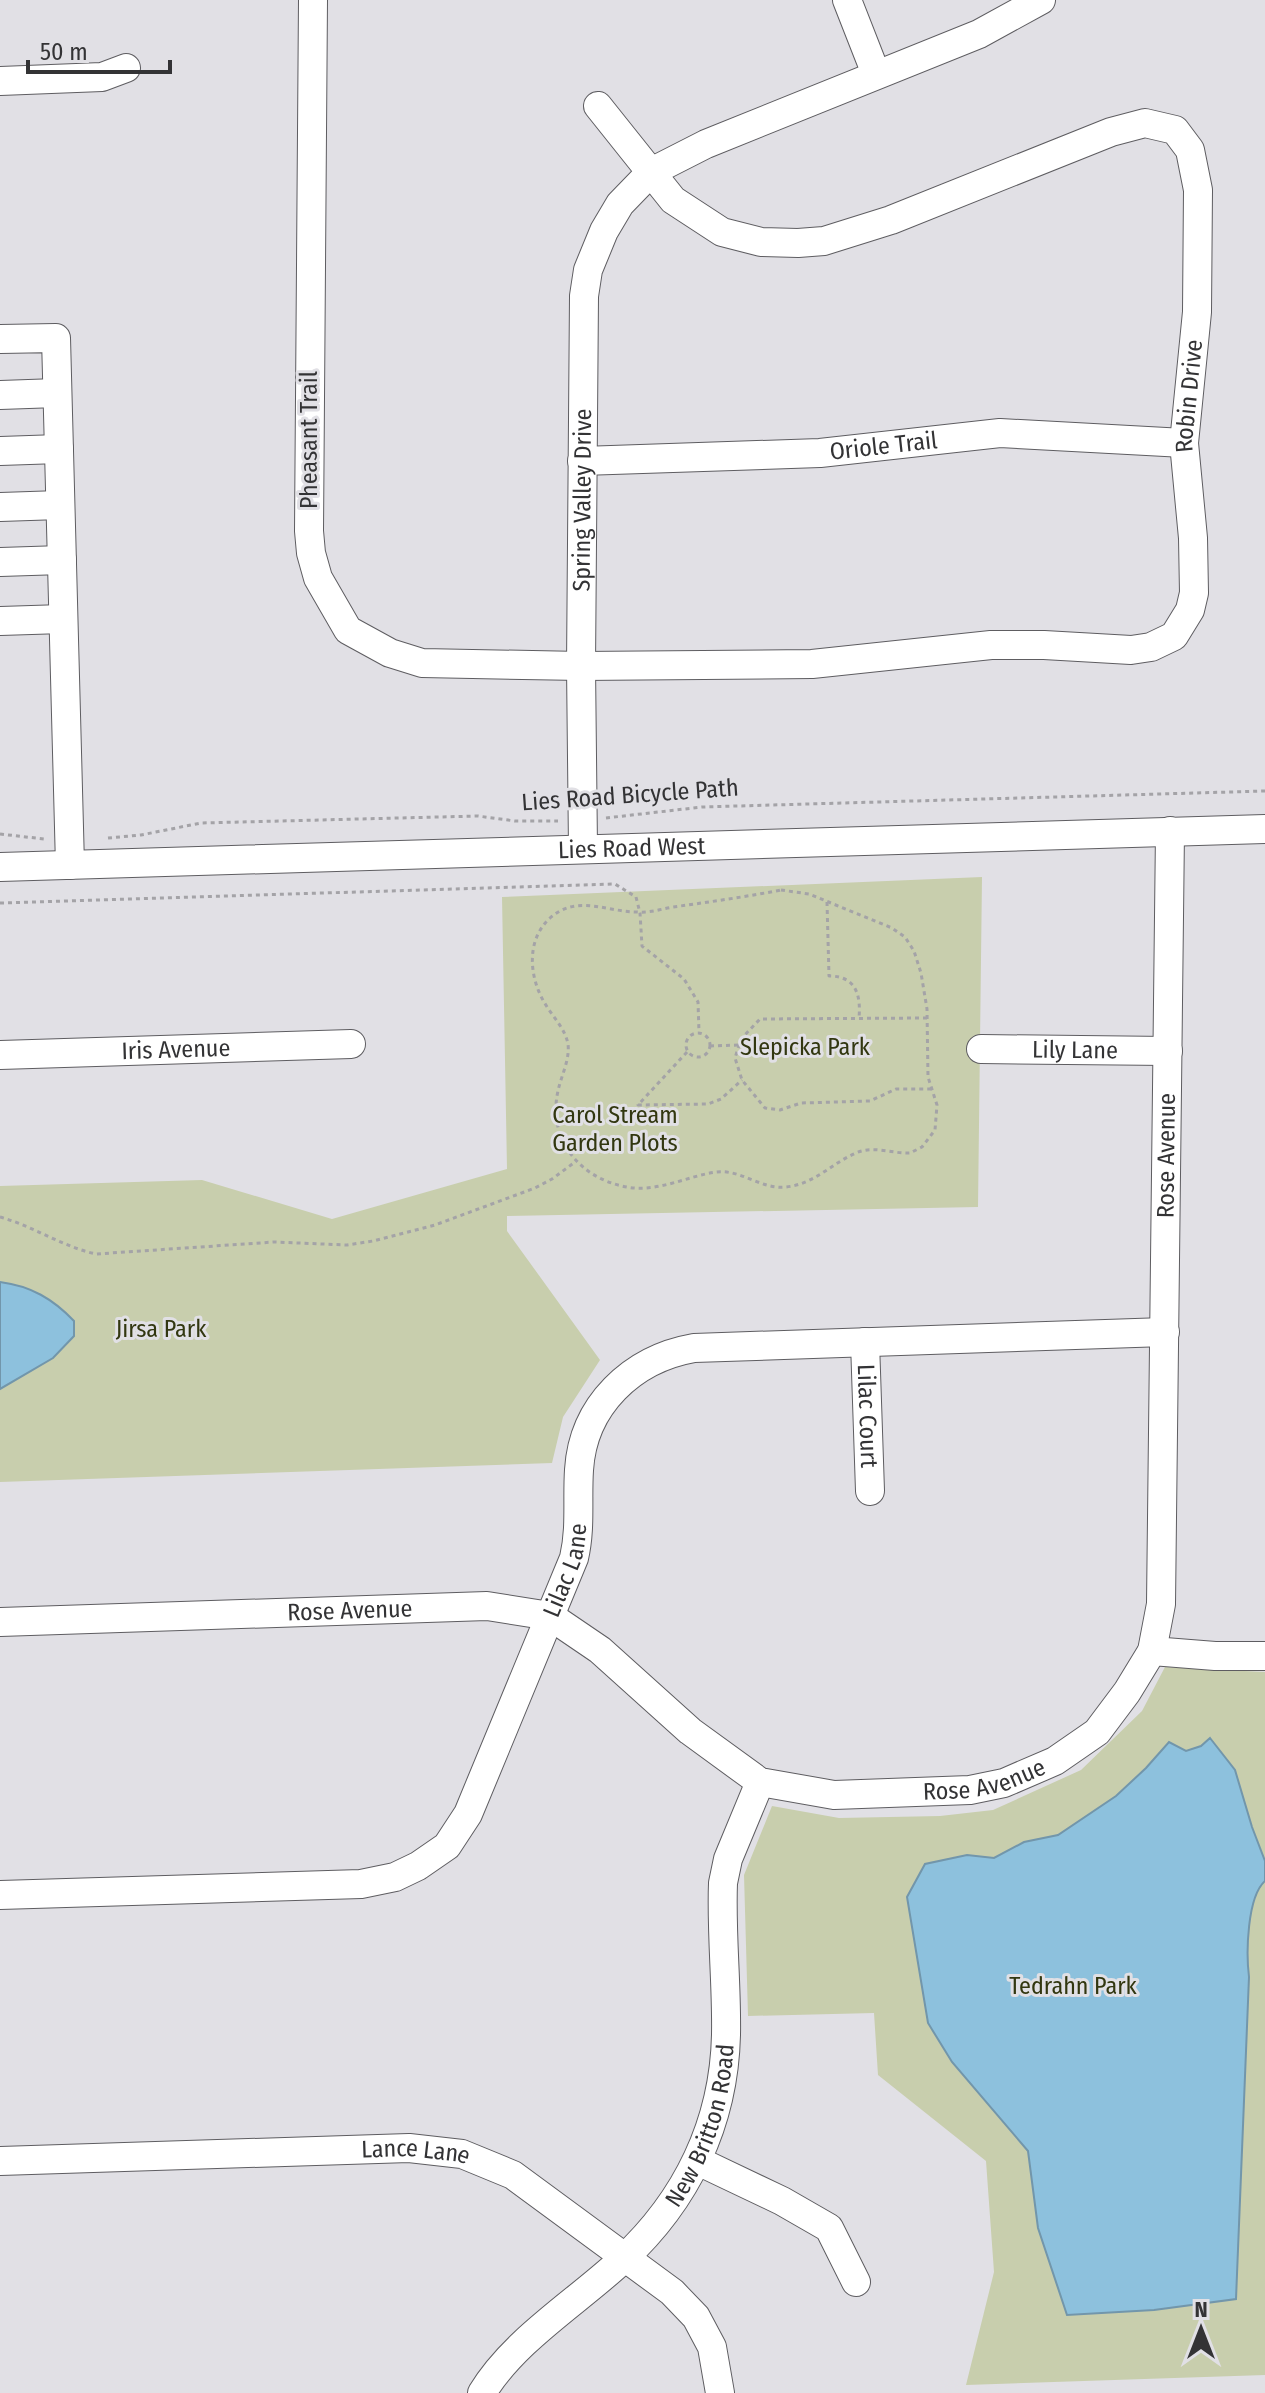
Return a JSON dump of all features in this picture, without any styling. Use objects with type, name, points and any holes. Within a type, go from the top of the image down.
[{"type":"street","name":"Pheasant Trail","points":[[313,0],[309,531],[318,578],[348,630],[404,658],[447,665],[581,666]]},
{"type":"street","points":[[847,0],[876,74]]},
{"type":"street","name":"Spring Valley Drive","points":[[582,834],[584,296],[596,247],[620,204],[651,172],[706,144],[988,30],[1041,0]]},
{"type":"street","points":[[0,81],[114,72]]},
{"type":"street","points":[[598,106],[651,172]]},
{"type":"street","name":"Robin Drive","points":[[581,666],[812,664],[991,645],[1131,650],[1151,647],[1174,636],[1190,610],[1194,593],[1193,538],[1184,443],[1197,312],[1198,190],[1190,150],[1175,130],[1145,123],[1111,132],[891,220],[824,241],[761,242],[722,232],[673,200],[651,172]]},
{"type":"street","points":[[0,339],[56,338],[70,852]]},
{"type":"street","points":[[0,395],[57,393]]},
{"type":"street","name":"Oriole Trail","points":[[582,461],[820,453],[1000,433],[1184,443]]},
{"type":"street","points":[[0,451],[59,449]]},
{"type":"street","points":[[0,507],[60,505]]},
{"type":"street","points":[[0,562],[62,560]]},
{"type":"street","points":[[0,621],[63,619]]},
{"type":"street","name":"Lies Road West","points":[[0,867],[70,852],[582,834],[1265,829]]},
{"type":"street","name":"Rose Avenue","points":[[0,1622],[487,1606],[550,1616],[600,1650],[700,1739],[760,1782],[834,1795],[970,1790],[1004,1783],[1055,1761],[1097,1732],[1152,1651],[1162,1582],[1170,831]]},
{"type":"street","name":"Iris Avenue","points":[[0,1055],[351,1044]]},
{"type":"street","name":"Lily Lane","points":[[981,1049],[1168,1051]]},
{"type":"street","name":"Lilac Lane","points":[[0,1895],[361,1884],[395,1877],[447,1846],[468,1814],[574,1558],[579,1538],[579,1470],[585,1437],[595,1415],[618,1382],[664,1355],[694,1348],[1165,1332]]},
{"type":"street","name":"Lilac Court","points":[[865,1342],[870,1491]]},
{"type":"street","points":[[1152,1651],[1265,1656]]},
{"type":"street","name":"New Britton Road","points":[[482,2393],[497,2369],[624,2258],[668,2210],[698,2161],[716,2110],[725,2061],[723,1883],[728,1859],[760,1782]]},
{"type":"street","name":"Lance Lane","points":[[0,2161],[409,2148],[442,2150],[480,2160],[513,2175],[672,2292],[696,2317],[712,2347],[720,2393]]},
{"type":"street","points":[[698,2161],[782,2201],[829,2228],[856,2282]]},
{"type":"path","name":"Lies Road Bicycle Path","points":[[0,834],[39,839],[70,852],[201,823],[478,816],[582,834],[702,807],[1265,791]]},
{"type":"path","points":[[0,903],[615,884],[636,897],[642,946],[684,979],[698,1002],[699,1032]]},
{"type":"path","points":[[781,890],[795,890],[827,902],[892,928],[905,937],[914,951],[921,973],[927,1018],[927,1067],[937,1105],[935,1130],[922,1147],[910,1153],[875,1149],[854,1153],[814,1179],[785,1188],[729,1171],[643,1188],[627,1188],[575,1162],[564,1148],[555,1110],[567,1060],[567,1041],[542,999],[532,954],[535,940],[549,919],[561,910],[572,907],[598,905],[640,913],[781,890]]},
{"type":"path","points":[[827,902],[829,976],[847,980],[855,987],[861,1002],[859,1018]]},
{"type":"path","points":[[927,1018],[760,1019],[738,1045],[735,1058],[742,1080],[765,1108],[780,1110],[801,1103],[870,1101],[896,1089],[933,1089]]},
{"type":"path","points":[[710,1046],[706,1035],[699,1032],[691,1034],[686,1040],[687,1052],[638,1105],[708,1104],[721,1099],[742,1080]]},
{"type":"path","points":[[710,1046],[738,1045]]},
{"type":"path","points":[[687,1052],[703,1056],[710,1046]]},
{"type":"path","points":[[0,1217],[96,1254],[274,1242],[347,1245],[435,1225],[535,1188],[575,1162]]},
{"type":"green space","points":[[982,877],[978,1207],[507,1216],[507,1231],[600,1360],[563,1417],[552,1463],[0,1482],[0,1186],[202,1180],[332,1219],[507,1169],[502,897]]},
{"type":"green space","name":"Tedrahn Park","points":[[1165,1667],[1265,1672],[1265,2375],[966,2385],[994,2272],[986,2161],[878,2075],[874,2013],[748,2016],[744,1875],[772,1806],[839,1818],[940,1816],[993,1810],[1081,1770],[1142,1711]]},
{"type":"water","points":[[0,1282],[32,1290],[50,1300],[74,1321],[74,1336],[53,1358],[0,1389]]},
{"type":"water","points":[[1210,1738],[1235,1770],[1265,1861],[1265,1881],[1254,1899],[1248,1940],[1236,2299],[1154,2310],[1067,2315],[1038,2228],[1028,2151],[952,2062],[928,2023],[907,1897],[925,1864],[967,1855],[994,1858],[1024,1842],[1058,1835],[1116,1796],[1169,1742],[1186,1751],[1201,1746]]},
{"type":"park label","name":"Slepicka Park","points":[[805,1047]]},
{"type":"park label","name":"Carol Stream Garden Plots","points":[[615,1129]]},
{"type":"park label","name":"Jirsa Park","points":[[161,1329]]}]
